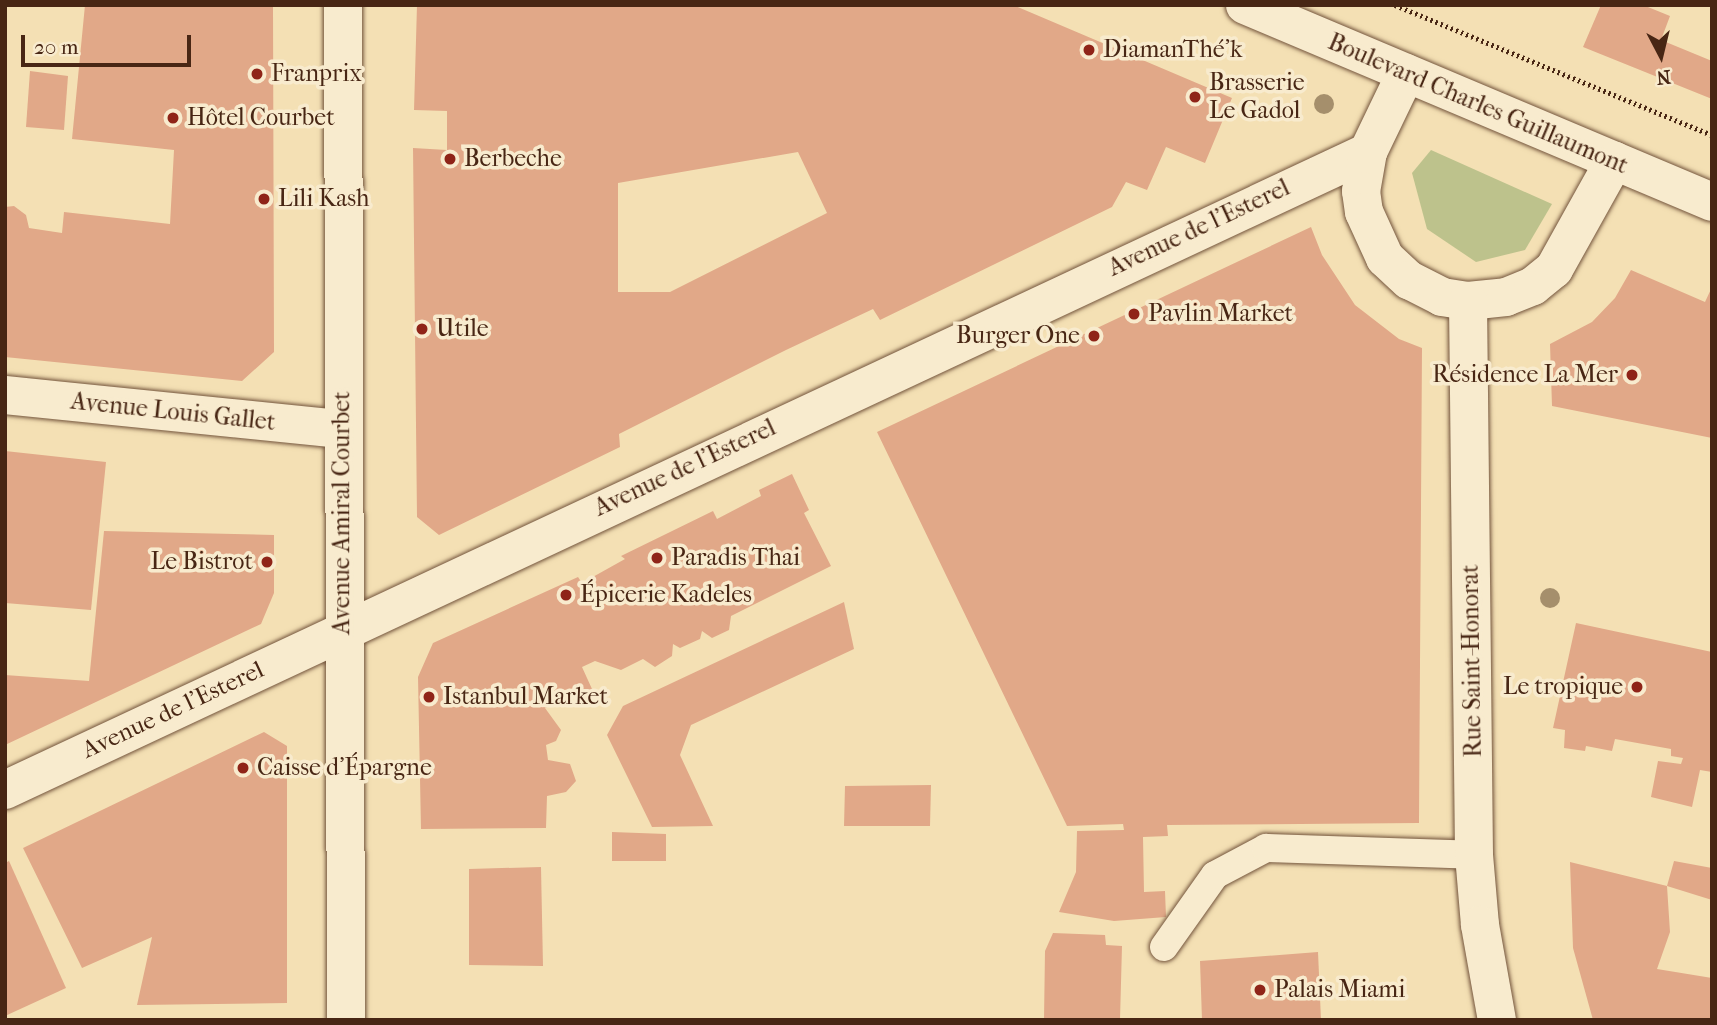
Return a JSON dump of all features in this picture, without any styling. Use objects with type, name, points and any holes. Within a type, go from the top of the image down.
[{"type":"street","name":"Avenue Amiral Courbet","points":[[343,5],[341,429],[346,1020]]},
{"type":"street","name":"Boulevard Charles Guillaumont","points":[[1245,5],[1712,202]]},
{"type":"street","points":[[1406,73],[1368,152],[1361,191],[1364,212],[1385,258],[1409,280],[1442,297],[1468,301],[1506,298],[1533,286],[1554,269],[1614,161]]},
{"type":"street","name":"Avenue de l'Esterel","points":[[5,790],[1368,152]]},
{"type":"street","name":"Rue Saint-Honorat","points":[[1468,301],[1474,855],[1480,925],[1497,1020]]},
{"type":"street","name":"Avenue Louis Gallet","points":[[5,396],[341,429]]},
{"type":"lane","points":[[1164,947],[1216,875],[1266,848],[1474,855]]},
{"type":"path","points":[[1395,5],[1712,135]]},
{"type":"green space","points":[[1431,150],[1552,204],[1525,250],[1476,262],[1427,229],[1412,173]]},
{"type":"building","points":[[85,5],[273,5],[274,352],[242,381],[5,357],[5,207],[14,206],[26,215],[29,228],[62,233],[64,212],[170,224],[174,150],[72,139]]},
{"type":"building","points":[[417,5],[1013,5],[1232,98],[1205,163],[1166,147],[1147,190],[1126,182],[1112,207],[880,320],[873,309],[786,350],[619,434],[620,447],[439,535],[417,517],[413,148],[447,150],[447,111],[414,110]],"holes":[[[798,152],[827,213],[670,292],[618,292],[618,183]]]},
{"type":"building","points":[[1601,5],[1643,5],[1670,16],[1661,40],[1712,61],[1712,99],[1583,47]]},
{"type":"building","points":[[30,71],[68,76],[64,130],[26,127]]},
{"type":"building","points":[[1311,227],[1322,255],[1355,305],[1399,339],[1422,348],[1419,823],[1167,825],[1168,836],[1143,837],[1144,892],[1165,891],[1166,917],[1114,921],[1059,912],[1076,872],[1077,831],[1124,830],[1123,824],[1067,826],[877,432]]},
{"type":"building","name":"Résidence La Mer","points":[[1631,270],[1705,302],[1712,287],[1712,438],[1552,406],[1550,344],[1592,322],[1615,298]]},
{"type":"building","points":[[5,451],[106,462],[91,610],[5,603]]},
{"type":"building","points":[[792,474],[809,510],[804,513],[831,566],[731,616],[729,630],[712,638],[702,631],[700,639],[680,648],[673,644],[672,656],[655,667],[643,659],[621,670],[595,661],[582,667],[592,689],[545,708],[561,730],[556,741],[546,745],[548,760],[570,764],[576,781],[566,792],[547,796],[546,828],[421,829],[418,677],[433,643],[578,577],[582,583],[625,559],[621,556],[713,511],[717,519],[761,496],[759,490]]},
{"type":"building","points":[[104,531],[274,535],[274,593],[261,624],[5,745],[5,675],[89,681]]},
{"type":"building","points":[[844,602],[854,649],[691,725],[680,755],[713,826],[652,827],[607,735],[623,706]]},
{"type":"building","name":"Le tropique","points":[[1576,623],[1712,652],[1712,772],[1700,770],[1692,807],[1651,797],[1658,761],[1681,764],[1683,758],[1671,756],[1671,749],[1615,739],[1612,751],[1586,746],[1585,751],[1564,748],[1565,730],[1553,728]]},
{"type":"building","points":[[264,732],[287,746],[287,1003],[137,1005],[152,937],[82,968],[23,848]]},
{"type":"building","points":[[931,785],[930,826],[844,826],[845,786]]},
{"type":"building","points":[[612,832],[666,834],[666,861],[612,861]]},
{"type":"building","points":[[9,861],[66,988],[5,1016],[5,863]]},
{"type":"building","points":[[1674,861],[1712,868],[1712,900],[1667,886]]},
{"type":"building","points":[[1570,862],[1667,886],[1670,932],[1657,969],[1712,978],[1712,1020],[1593,1020],[1573,948]]},
{"type":"building","points":[[541,867],[543,966],[469,965],[469,869]]},
{"type":"building","points":[[1053,933],[1105,935],[1106,945],[1122,946],[1120,1020],[1044,1020],[1045,951]]},
{"type":"building","name":"Palais Miami","points":[[1318,952],[1321,1020],[1202,1020],[1200,961]]},
{"type":"place","name":"DiamanThé'k","points":[[1089,50]]},
{"type":"place","name":"Franprix","points":[[257,74]]},
{"type":"place","name":"Brasserie Le Gadol","points":[[1195,97]]},
{"type":"place","name":"Hôtel Courbet","points":[[173,118]]},
{"type":"place","name":"Berbeche","points":[[450,159]]},
{"type":"place","name":"Lili Kash","points":[[264,199]]},
{"type":"place","name":"Pavlin Market","points":[[1134,314]]},
{"type":"place","name":"Utile","points":[[422,329]]},
{"type":"place","name":"Burger One","points":[[1094,336]]},
{"type":"place","name":"Résidence La Mer","points":[[1632,375]]},
{"type":"place","name":"Paradis Thai","points":[[657,558]]},
{"type":"place","name":"Le Bistrot","points":[[267,562]]},
{"type":"place","name":"Épicerie Kadeles","points":[[566,595]]},
{"type":"place","name":"Le tropique","points":[[1637,687]]},
{"type":"place","name":"Istanbul Market","points":[[429,697]]},
{"type":"place","name":"Caisse d'Épargne","points":[[243,768]]},
{"type":"place","name":"Palais Miami","points":[[1260,990]]}]
